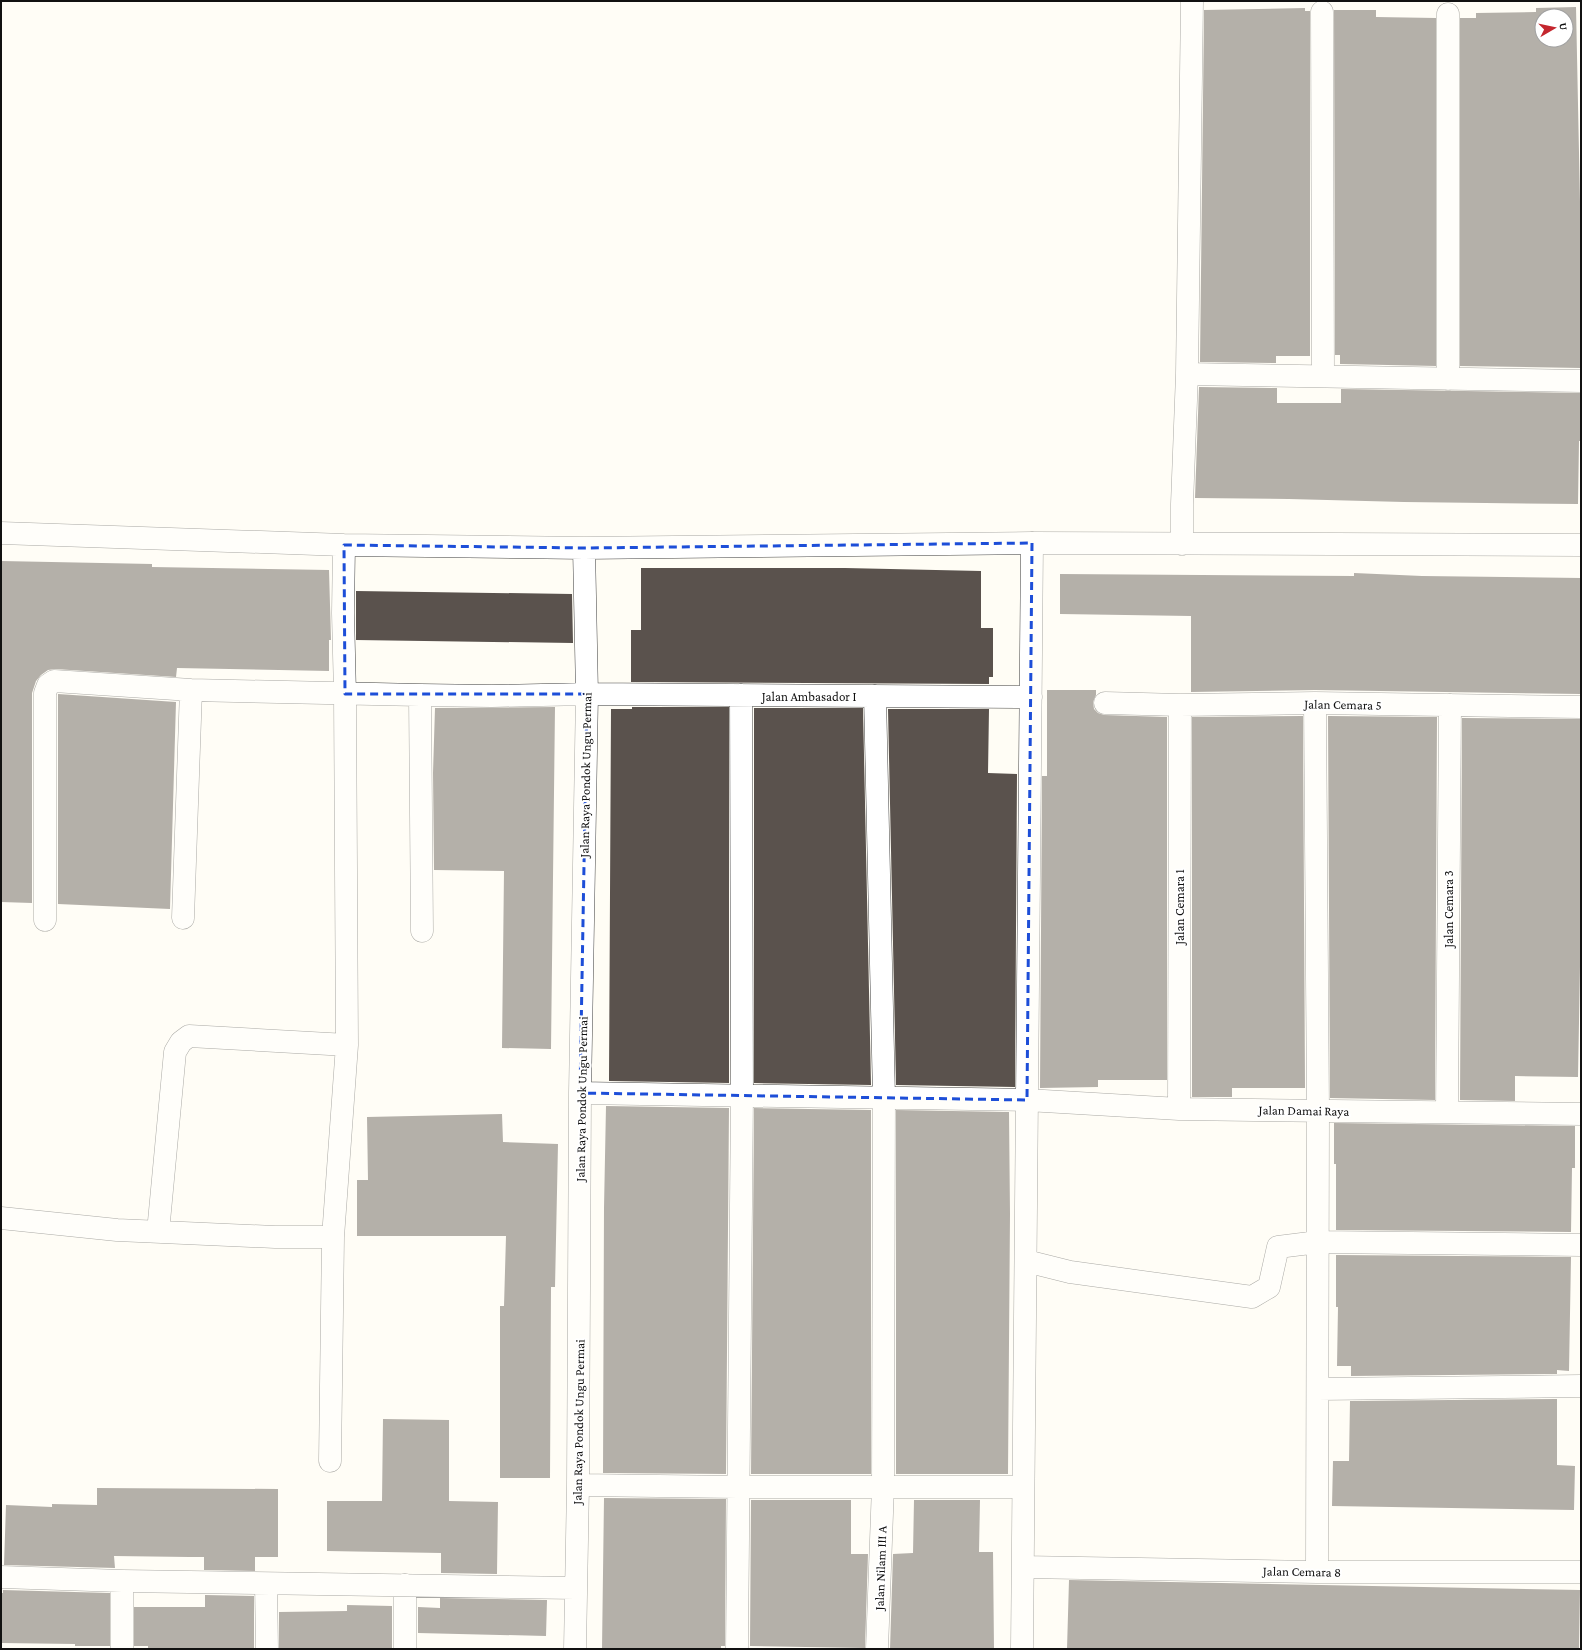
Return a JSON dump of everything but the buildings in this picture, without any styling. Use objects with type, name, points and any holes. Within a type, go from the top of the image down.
[{"type":"street","points":[[1182,544],[1187,374],[1192,1]]},
{"type":"street","points":[[1322,12],[1323,376]]},
{"type":"street","points":[[1448,14],[1448,379]]},
{"type":"street","points":[[1187,374],[1581,381]]},
{"type":"street","points":[[1,533],[344,545],[584,548],[1032,542],[1581,545]]},
{"type":"street","points":[[1022,1649],[1032,542]]},
{"type":"street","points":[[330,1461],[333,1237],[347,1045],[345,694],[343,614],[344,545]]},
{"type":"street","name":"Jalan Raya Pondok Ungu Permai","points":[[575,1649],[578,1485],[580,1093],[587,694],[584,548]]},
{"type":"street","name":"Jalan Ambasador I","points":[[45,920],[45,693],[48,685],[54,681],[190,690],[345,694],[492,696],[587,694],[1031,697]]},
{"type":"street","points":[[183,918],[190,690]]},
{"type":"street","points":[[420,695],[422,931]]},
{"type":"street","points":[[737,1649],[742,1095],[741,695]]},
{"type":"street","name":"Jalan Nilam III A","points":[[875,696],[884,1097],[883,1486],[877,1649]]},
{"type":"street","name":"Jalan Cemara 5","points":[[1106,703],[1180,705],[1315,703],[1581,707]]},
{"type":"street","points":[[1315,703],[1318,1110],[1317,1572]]},
{"type":"street","name":"Jalan Cemara 1","points":[[1178,1109],[1180,705]]},
{"type":"street","name":"Jalan Cemara 3","points":[[1447,1112],[1450,705]]},
{"type":"street","points":[[158,1232],[175,1052],[181,1042],[189,1036],[347,1045]]},
{"type":"street","name":"Jalan Damai Raya","points":[[580,1093],[1027,1100],[1178,1109],[1581,1114]]},
{"type":"street","points":[[1,1218],[117,1230],[333,1237]]},
{"type":"street","points":[[1026,1261],[1070,1272],[1252,1297],[1269,1287],[1278,1247],[1318,1242],[1581,1245]]},
{"type":"street","points":[[1318,1389],[1581,1386]]},
{"type":"street","points":[[578,1485],[738,1487],[1023,1487]]},
{"type":"street","name":"Jalan Cemara 8","points":[[1023,1567],[1317,1572],[1581,1572]]},
{"type":"street","points":[[1,1577],[266,1584],[575,1588]]},
{"type":"street","points":[[122,1581],[122,1649]]},
{"type":"street","points":[[266,1584],[267,1649]]},
{"type":"street","points":[[405,1585],[405,1649]]},
{"type":"highlighted area","points":[[1032,543],[1027,1100],[580,1093],[587,694],[345,694],[344,545],[584,548]]}]
